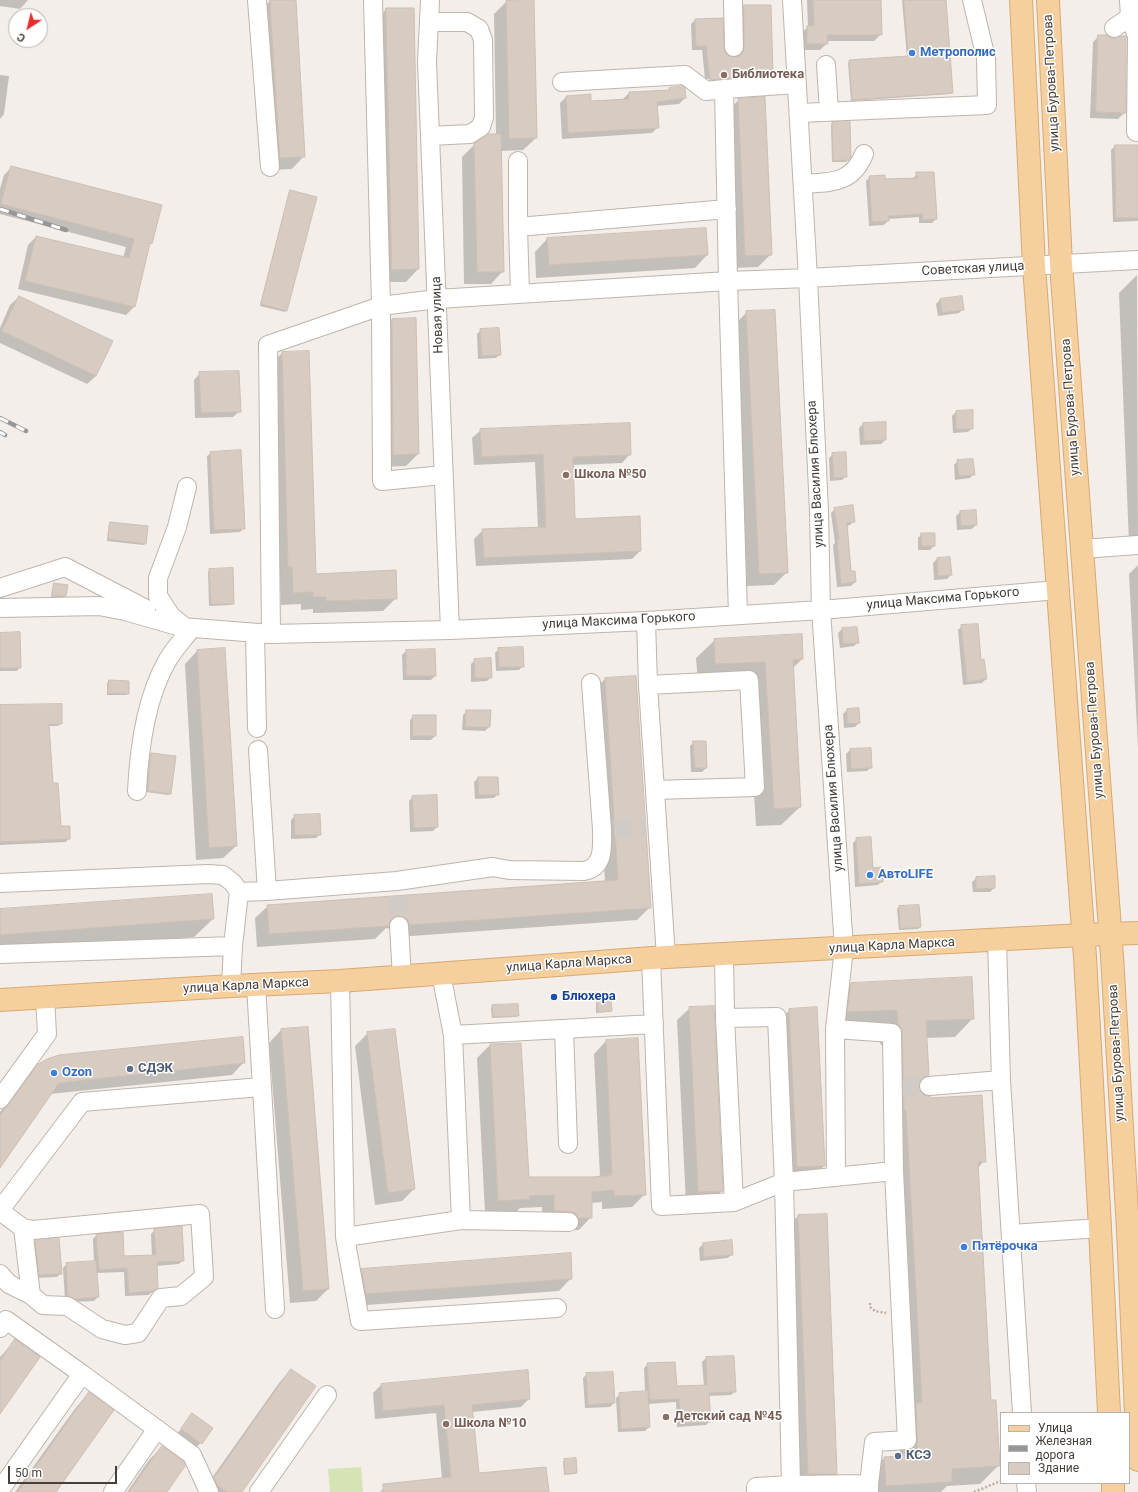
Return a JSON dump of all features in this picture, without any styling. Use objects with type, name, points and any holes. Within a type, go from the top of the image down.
[{"type":"main road","name":"улица Бурова-Петрова","points":[[1021,0],[1034,266],[1083,935],[1109,1412]]},
{"type":"main road","name":"улица Бурова-Петрова","points":[[1048,0],[1061,264],[1133,1230],[1138,1460]]},
{"type":"main road","name":"улица Карла Маркса","points":[[0,1000],[231,986],[340,982],[724,954],[1138,933]]},
{"type":"street","points":[[257,0],[270,167]]},
{"type":"street","points":[[373,0],[381,306],[382,481],[443,475]]},
{"type":"street","name":"Новая улица","points":[[430,0],[427,62],[450,630]]},
{"type":"street","points":[[733,0],[734,47]]},
{"type":"street","name":"улица Василия Блюхера","points":[[792,0],[808,278],[819,511],[821,610],[844,948],[835,1029],[836,1177]]},
{"type":"street","points":[[799,113],[987,104],[986,58],[972,0]]},
{"type":"street","points":[[1114,28],[1130,9]]},
{"type":"street","points":[[1130,9],[1137,36],[1136,132]]},
{"type":"street","points":[[429,22],[468,22],[479,29],[483,40],[484,117],[481,127],[470,134],[430,136]]},
{"type":"street","points":[[826,66],[829,111]]},
{"type":"street","points":[[562,82],[685,75],[706,91],[797,84]]},
{"type":"street","points":[[724,89],[738,615]]},
{"type":"street","points":[[803,184],[840,181],[860,164],[864,154]]},
{"type":"street","points":[[518,161],[520,294]]},
{"type":"street","points":[[518,227],[727,209]]},
{"type":"street","name":"Советская улица","points":[[263,634],[268,345],[381,306],[437,299],[728,281],[1138,260]]},
{"type":"street","points":[[186,628],[171,616],[158,596],[158,578],[177,527],[187,487]]},
{"type":"street","points":[[1082,549],[1138,545]]},
{"type":"street","points":[[0,588],[65,567],[186,628]]},
{"type":"street","name":"улица Максима Горького","points":[[186,628],[263,634],[450,630],[646,621],[821,610],[1058,590]]},
{"type":"street","points":[[0,608],[99,606],[125,611],[186,628]]},
{"type":"street","points":[[646,621],[648,685],[655,790],[652,827],[658,958],[654,1024],[661,1206],[734,1202],[784,1182],[894,1171]]},
{"type":"street","points":[[137,791],[139,760],[157,681],[166,662],[186,628]]},
{"type":"street","points":[[257,728],[263,634]]},
{"type":"street","points":[[648,685],[749,680],[755,787],[655,790]]},
{"type":"street","points":[[239,892],[397,889],[493,867],[509,870],[591,870],[596,866],[608,829],[591,683]]},
{"type":"street","points":[[258,750],[267,891]]},
{"type":"street","points":[[0,883],[208,874],[223,875],[233,883],[239,892],[231,986]]},
{"type":"street","points":[[399,926],[402,977]]},
{"type":"street","points":[[997,940],[1001,1080],[1022,1412]]},
{"type":"street","points":[[0,954],[234,946]]},
{"type":"street","points":[[724,954],[725,1018],[734,1202]]},
{"type":"street","points":[[441,974],[453,1035],[461,1220]]},
{"type":"street","points":[[340,982],[345,1237],[360,1321],[557,1308]]},
{"type":"street","points":[[256,985],[275,1309]]},
{"type":"street","points":[[0,1099],[47,1034],[45,997]]},
{"type":"street","points":[[725,1018],[777,1017],[784,1182],[791,1485]]},
{"type":"street","points":[[453,1035],[654,1024]]},
{"type":"street","points":[[564,1029],[568,1144]]},
{"type":"street","points":[[756,1492],[756,1487],[791,1485],[869,1488],[874,1442],[907,1440],[894,1171],[897,1088],[892,1033],[835,1029]]},
{"type":"street","points":[[929,1086],[1001,1080]]},
{"type":"street","points":[[0,1274],[9,1284],[31,1295],[43,1305],[67,1306],[102,1329],[125,1335],[138,1333],[161,1298],[181,1296],[204,1277],[200,1214],[33,1230],[23,1228],[0,1211],[82,1102],[261,1087]]},
{"type":"street","points":[[345,1237],[461,1220],[569,1222]]},
{"type":"street","points":[[23,1228],[31,1295]]},
{"type":"street","points":[[1010,1234],[1100,1228]]},
{"type":"street","points":[[2,1321],[82,1374],[192,1455],[209,1492]]},
{"type":"street","points":[[0,1490],[82,1374]]},
{"type":"street","points":[[259,1492],[327,1395]]},
{"type":"street","points":[[113,1492],[157,1429]]},
{"type":"path","points":[[870,1303],[870,1307],[881,1313],[900,1313]]},
{"type":"path","points":[[974,1492],[1000,1481]]},
{"type":"green space","points":[[361,1467],[363,1492],[330,1492],[328,1469]]},
{"type":"building","points":[[270,0],[296,0],[305,157],[280,158]]},
{"type":"building","points":[[534,0],[537,138],[509,139],[506,1]]},
{"type":"building","points":[[813,0],[881,0],[882,35],[827,35],[828,44],[807,44],[807,26],[814,26]]},
{"type":"building","points":[[904,0],[946,0],[953,93],[852,100],[849,60],[908,56]]},
{"type":"building","points":[[744,5],[771,5],[773,75],[710,80],[706,46],[696,46],[695,19],[723,18],[725,52],[729,56],[739,56],[743,52],[744,47]]},
{"type":"building","points":[[386,8],[414,8],[419,269],[392,270]]},
{"type":"building","points":[[1098,35],[1107,35],[1114,38],[1126,36],[1126,113],[1096,112]]},
{"type":"building","points":[[683,86],[685,88],[686,98],[657,102],[659,128],[568,133],[566,96],[591,94],[591,101],[629,99],[629,92],[670,90],[669,88]]},
{"type":"building","points":[[765,97],[772,255],[745,256],[738,99]]},
{"type":"building","points":[[850,121],[851,157],[849,160],[833,161],[832,122]]},
{"type":"building","points":[[488,134],[501,134],[504,272],[477,272],[474,143]]},
{"type":"building","points":[[1115,145],[1138,145],[1138,218],[1116,218]]},
{"type":"building","points":[[11,166],[162,205],[152,244],[150,243],[135,307],[25,281],[36,236],[129,258],[134,239],[1,204]]},
{"type":"building","points":[[916,172],[934,172],[937,219],[923,220],[922,214],[889,216],[889,221],[872,222],[869,176],[885,175],[885,179],[917,178]]},
{"type":"building","points":[[290,190],[317,197],[287,311],[261,304]]},
{"type":"building","points":[[706,228],[708,255],[549,265],[547,238]]},
{"type":"building","points":[[19,296],[113,341],[96,376],[2,331]]},
{"type":"building","points":[[962,296],[964,310],[942,313],[940,299]]},
{"type":"building","points":[[775,310],[788,573],[759,574],[746,311]]},
{"type":"building","points":[[416,318],[419,454],[393,455],[392,319]]},
{"type":"building","points":[[499,328],[501,355],[482,356],[480,329]]},
{"type":"building","points":[[309,351],[316,574],[396,570],[397,599],[326,601],[326,597],[313,597],[313,592],[293,593],[292,567],[288,567],[282,352]]},
{"type":"building","points":[[239,371],[241,412],[201,413],[199,372]]},
{"type":"building","points":[[973,410],[973,429],[956,429],[956,411]]},
{"type":"building","points":[[886,422],[886,440],[864,441],[863,423]]},
{"type":"building","points":[[630,423],[631,455],[573,457],[575,519],[640,516],[641,551],[484,558],[482,529],[546,527],[543,454],[482,457],[480,429]]},
{"type":"building","points":[[241,450],[245,529],[214,530],[210,452]]},
{"type":"building","points":[[846,452],[847,477],[834,478],[832,453]]},
{"type":"building","points":[[973,459],[975,475],[959,476],[957,460]]},
{"type":"building","points":[[853,505],[855,522],[847,523],[851,571],[855,571],[856,582],[841,584],[837,540],[839,539],[834,508]]},
{"type":"building","points":[[976,510],[977,525],[961,526],[960,511]]},
{"type":"building","points":[[110,522],[148,526],[146,544],[108,539]]},
{"type":"building","points":[[921,533],[935,533],[935,546],[922,546]]},
{"type":"building","points":[[950,557],[952,575],[938,576],[937,558]]},
{"type":"building","points":[[233,568],[234,604],[211,604],[209,569]]},
{"type":"building","points":[[54,583],[68,585],[66,596],[52,596]]},
{"type":"building","points":[[978,624],[981,660],[984,659],[987,679],[967,682],[961,625]]},
{"type":"building","points":[[857,627],[859,643],[843,644],[842,628]]},
{"type":"building","points":[[20,632],[21,668],[0,668],[0,633]]},
{"type":"building","points":[[802,634],[803,659],[793,660],[801,807],[774,809],[765,662],[715,664],[714,639]]},
{"type":"building","points":[[523,647],[524,667],[499,667],[498,648]]},
{"type":"building","points":[[225,648],[237,846],[209,848],[197,650]]},
{"type":"building","points":[[435,649],[436,676],[406,676],[406,650]]},
{"type":"building","points":[[491,658],[492,678],[475,678],[474,659]]},
{"type":"building","points":[[636,676],[651,908],[409,925],[408,920],[404,917],[398,916],[394,917],[390,921],[389,926],[269,934],[267,905],[618,880],[605,678]]},
{"type":"building","points":[[109,680],[129,681],[129,694],[108,693]]},
{"type":"building","points":[[62,704],[62,724],[49,724],[53,783],[58,783],[61,826],[70,826],[70,839],[0,842],[0,705]]},
{"type":"building","points":[[859,708],[860,723],[847,724],[847,709]]},
{"type":"building","points":[[466,710],[491,710],[490,727],[466,727]]},
{"type":"building","points":[[413,715],[436,715],[436,736],[413,736]]},
{"type":"building","points":[[693,741],[706,741],[707,768],[695,768]]},
{"type":"building","points":[[871,748],[872,768],[851,769],[850,749]]},
{"type":"building","points":[[151,753],[176,756],[171,794],[148,791]]},
{"type":"building","points":[[478,777],[498,777],[499,795],[479,795]]},
{"type":"building","points":[[437,795],[438,827],[414,828],[412,796]]},
{"type":"building","points":[[320,814],[321,835],[295,835],[294,815]]},
{"type":"building","points":[[871,837],[873,868],[882,867],[883,882],[859,884],[856,838]]},
{"type":"building","points":[[995,876],[995,888],[976,889],[976,877]]},
{"type":"building","points":[[212,894],[214,919],[0,935],[0,909]]},
{"type":"building","points":[[919,905],[921,927],[900,929],[899,906]]},
{"type":"building","points":[[972,977],[974,1019],[926,1021],[929,1075],[920,1081],[919,1086],[921,1092],[925,1096],[930,1096],[930,1098],[982,1095],[986,1162],[978,1162],[991,1400],[996,1400],[1000,1466],[952,1469],[952,1482],[886,1486],[884,1457],[918,1455],[916,1403],[922,1403],[906,1110],[904,1110],[902,1033],[898,1024],[897,1010],[847,1012],[851,983]]},
{"type":"building","points":[[611,1000],[612,1011],[598,1012],[597,1001]]},
{"type":"building","points":[[518,1004],[519,1016],[493,1017],[492,1005]]},
{"type":"building","points":[[714,1006],[723,1191],[698,1192],[689,1007]]},
{"type":"building","points":[[817,1007],[825,1166],[797,1167],[789,1009]]},
{"type":"building","points":[[308,1027],[329,1289],[303,1291],[281,1029]]},
{"type":"building","points":[[395,1029],[415,1189],[388,1193],[367,1032]]},
{"type":"building","points":[[243,1037],[245,1063],[59,1083],[0,1168],[0,1116],[37,1065],[47,1059],[59,1055]]},
{"type":"building","points":[[638,1038],[646,1195],[614,1196],[614,1190],[592,1192],[592,1218],[578,1218],[575,1213],[554,1211],[554,1195],[529,1196],[530,1199],[498,1201],[490,1044],[521,1043],[529,1177],[592,1177],[612,1175],[606,1040]]},
{"type":"building","points":[[827,1214],[837,1474],[808,1474],[798,1215]]},
{"type":"building","points":[[182,1226],[184,1261],[157,1262],[158,1288],[153,1291],[129,1293],[127,1268],[99,1270],[96,1234],[123,1232],[124,1256],[156,1255],[154,1229]]},
{"type":"building","points":[[59,1238],[62,1274],[39,1275],[35,1240]]},
{"type":"building","points":[[732,1240],[733,1255],[704,1257],[703,1243]]},
{"type":"building","points":[[571,1253],[572,1279],[366,1294],[361,1269]]},
{"type":"building","points":[[96,1261],[99,1297],[75,1299],[68,1296],[66,1263]]},
{"type":"building","points":[[15,1339],[40,1357],[0,1414],[0,1361]]},
{"type":"building","points":[[734,1356],[736,1392],[709,1393],[711,1422],[681,1423],[679,1399],[650,1400],[647,1363],[675,1362],[677,1386],[707,1385],[706,1357]]},
{"type":"building","points":[[291,1369],[316,1386],[242,1492],[227,1492],[218,1486],[214,1478]]},
{"type":"building","points":[[528,1370],[530,1399],[472,1405],[479,1473],[546,1467],[549,1492],[383,1492],[383,1484],[451,1477],[444,1405],[383,1411],[381,1384]]},
{"type":"building","points":[[613,1372],[615,1403],[588,1405],[586,1373]]},
{"type":"building","points":[[648,1391],[650,1427],[621,1429],[619,1393]]},
{"type":"building","points":[[89,1392],[114,1410],[56,1492],[18,1492]]},
{"type":"building","points":[[192,1413],[213,1428],[202,1444],[181,1429]]},
{"type":"building","points":[[162,1446],[184,1462],[185,1466],[167,1492],[129,1492]]},
{"type":"building","points":[[576,1458],[577,1473],[565,1474],[564,1459]]},
{"type":"tunnel","points":[[614,829],[646,827]]},
{"type":"tunnel","points":[[398,896],[399,926]]},
{"type":"tunnel","points":[[901,1088],[929,1086]]},
{"type":"railway","points":[[0,209],[66,230]]},
{"type":"railway","points":[[0,418],[26,431]]},
{"type":"railway","points":[[0,432],[5,435]]},
{"type":"place","name":"Метрополис","points":[[912,53]]},
{"type":"place","name":"Библиотека","points":[[724,75]]},
{"type":"place","name":"Школа №50","points":[[566,475]]},
{"type":"place","name":"АвтоLIFE","points":[[870,875]]},
{"type":"place","name":"Блюхера","points":[[554,997]]},
{"type":"place","name":"СДЭК","points":[[130,1069]]},
{"type":"place","name":"Ozon","points":[[54,1073]]},
{"type":"place","name":"Пятёрочка","points":[[964,1247]]},
{"type":"place","name":"Детский сад №45","points":[[666,1417]]},
{"type":"place","name":"Школа №10","points":[[446,1424]]},
{"type":"place","name":"КСЭ","points":[[898,1456]]}]
